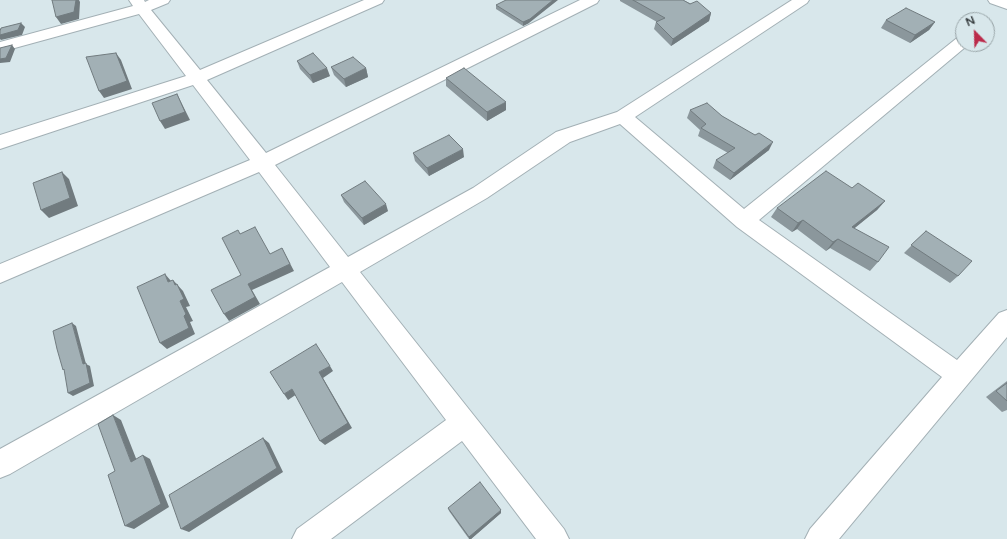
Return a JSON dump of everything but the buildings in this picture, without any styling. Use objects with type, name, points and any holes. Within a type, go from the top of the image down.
[{"type":"street","points":[[0,47],[139,4],[163,0]]},
{"type":"street","points":[[0,274],[262,163],[592,0]]},
{"type":"street","points":[[0,464],[480,193],[563,137],[623,116],[802,0]]},
{"type":"street","points":[[995,0],[1007,5]]},
{"type":"street","points":[[0,142],[197,78],[374,1]]},
{"type":"street","points":[[139,4],[554,539]]},
{"type":"street","points":[[744,221],[955,48]]},
{"type":"street","points":[[623,116],[744,221],[960,376]]},
{"type":"street","points":[[820,539],[1007,320]]},
{"type":"street","points":[[307,539],[464,423]]}]
